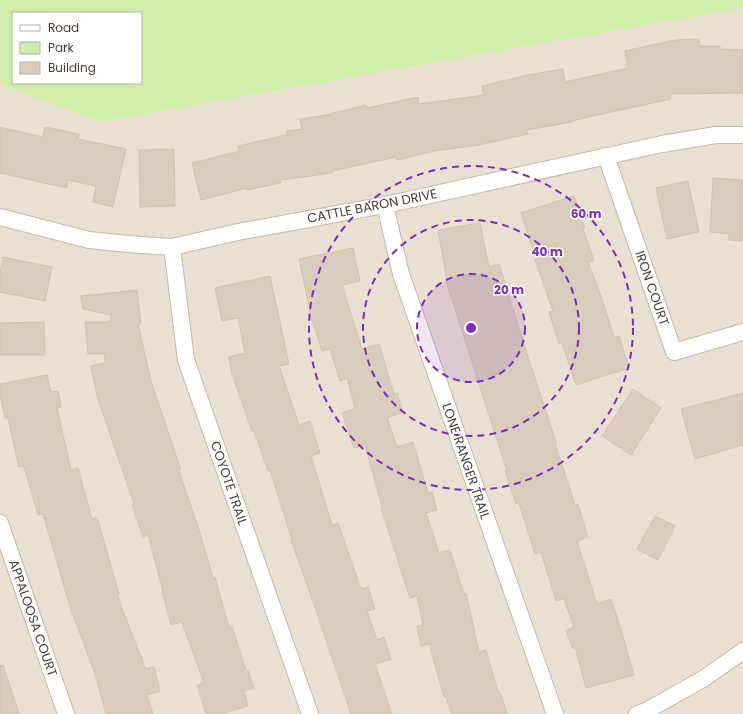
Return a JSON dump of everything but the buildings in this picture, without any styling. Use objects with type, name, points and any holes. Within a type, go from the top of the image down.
[{"type":"street","name":"CATTLE BARON DRIVE","points":[[0,217],[89,240],[172,247],[238,232],[385,205],[662,144],[716,135],[743,135]]},
{"type":"street","name":"IRON COURT","points":[[606,156],[674,352],[743,332]]},
{"type":"street","name":"LONE RANGER TRAIL","points":[[385,205],[401,274],[554,714]]},
{"type":"street","name":"COYOTE TRAIL","points":[[172,247],[186,360],[310,714]]},
{"type":"street","name":"APPALOOSA COURT","points":[[0,523],[66,714]]},
{"type":"street","points":[[637,714],[646,711],[703,679],[743,651]]},
{"type":"shaded area","points":[[743,8],[743,714],[0,714],[0,85],[101,122]]},
{"type":"green space","points":[[0,0],[743,0],[743,8],[101,122],[0,85]]}]
